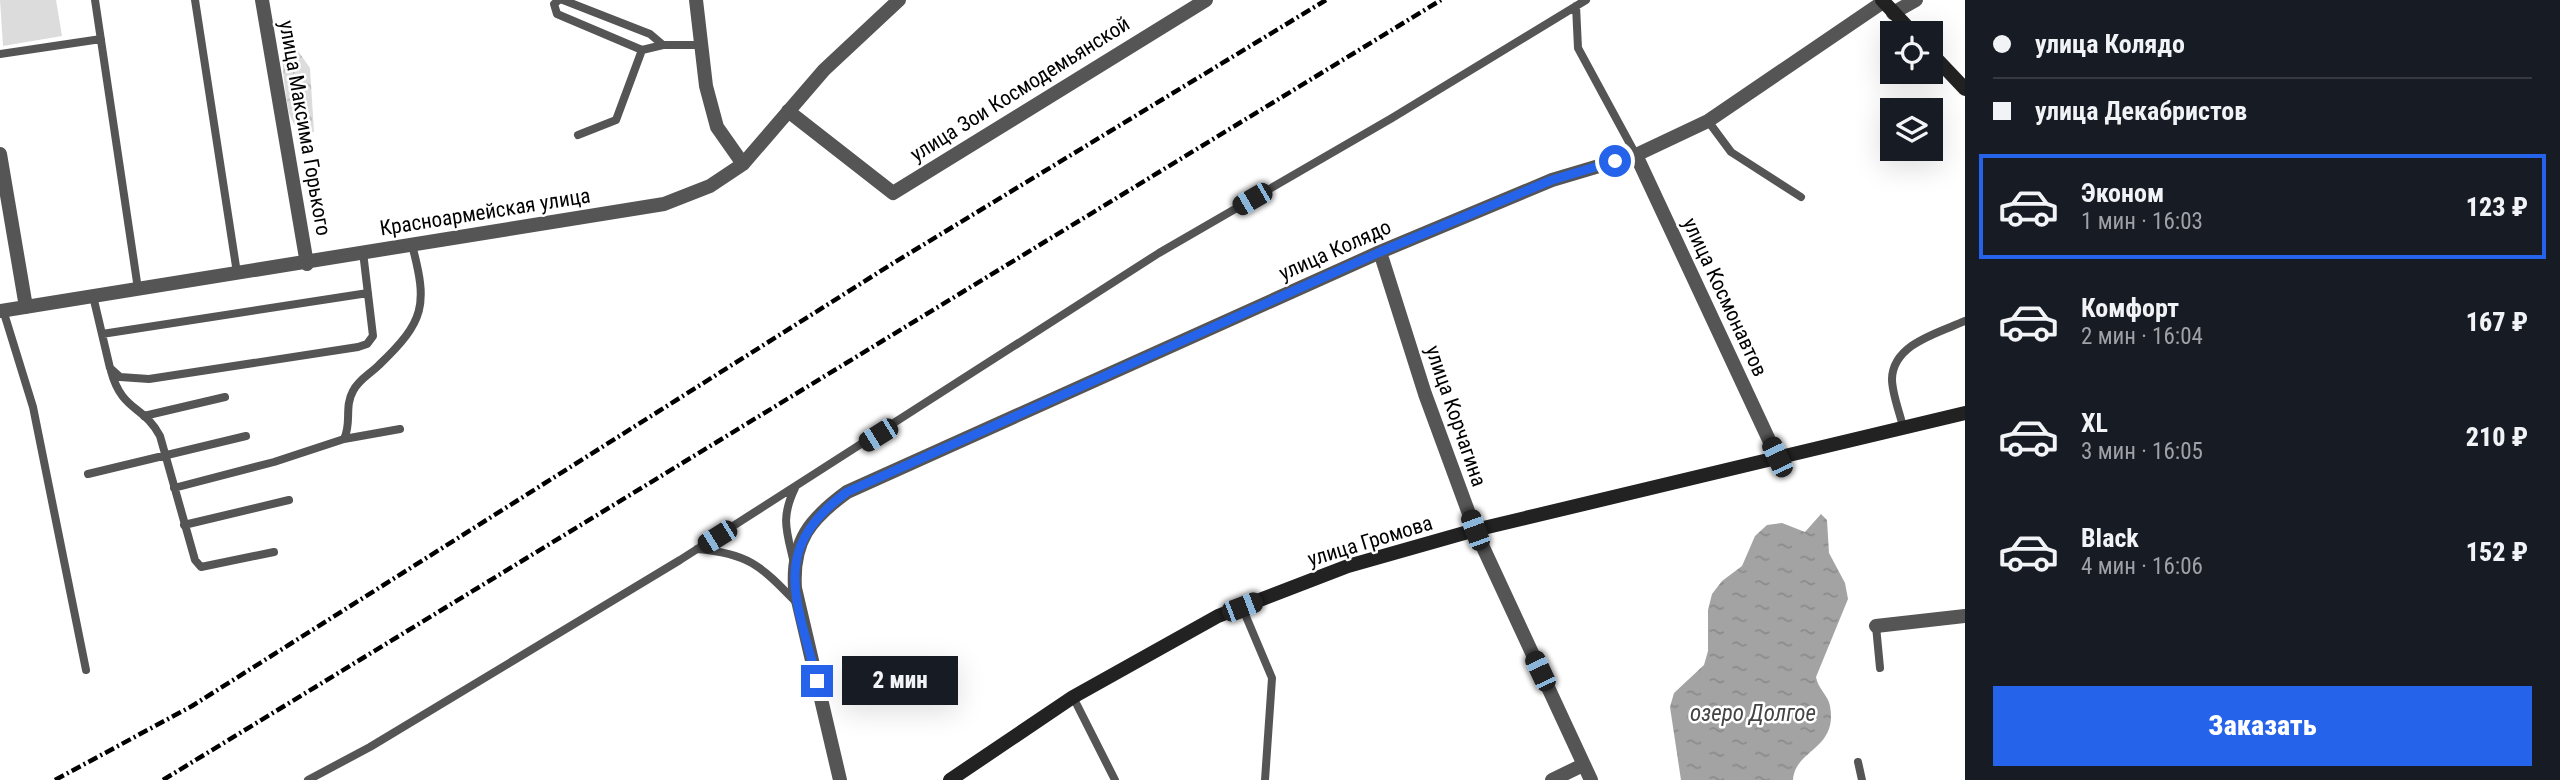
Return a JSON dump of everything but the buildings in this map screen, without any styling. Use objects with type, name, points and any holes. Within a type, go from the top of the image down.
[{"type":"street","name":"улица Максима Горького","points":[[262,0],[307,264]]},
{"type":"street","points":[[696,0],[706,86],[717,127],[743,163]]},
{"type":"street","name":"Красноармейская улица","points":[[1,310],[307,264],[664,204],[710,186],[743,163],[824,70],[899,0]]},
{"type":"street","name":"улица Зои Космодемьянской","points":[[788,111],[893,193],[1206,0]]},
{"type":"street","points":[[1894,13],[1916,0]]},
{"type":"street","points":[[1882,1],[1902,21]]},
{"type":"street","name":"улица Колядо","points":[[793,562],[803,535],[825,509],[847,492],[1380,252],[1552,180],[1636,155],[1708,121],[1882,1]]},
{"type":"street","points":[[1943,66],[1965,89]]},
{"type":"street","points":[[0,154],[26,307]]},
{"type":"street","name":"улица Космонавтов","points":[[1636,155],[1777,457]]},
{"type":"street","name":"улица Корчагина","points":[[1380,252],[1425,394],[1475,530],[1591,780]]},
{"type":"street","name":"улица Громова","points":[[950,780],[1073,697],[1218,616],[1348,566],[1475,530],[1965,413]]},
{"type":"street","points":[[793,562],[800,606],[840,780]]},
{"type":"street","points":[[1876,626],[1965,616]]},
{"type":"street","points":[[1552,780],[1583,765]]},
{"type":"lane","points":[[95,0],[138,289]]},
{"type":"lane","points":[[195,0],[237,273]]},
{"type":"lane","points":[[663,45],[650,34],[561,0],[554,4],[557,14],[642,50],[663,45],[702,45]]},
{"type":"lane","points":[[308,780],[370,747],[697,549],[1159,253],[1392,118],[1586,0]]},
{"type":"lane","points":[[1576,6],[1578,48],[1636,155]]},
{"type":"lane","points":[[0,54],[101,39]]},
{"type":"lane","points":[[578,135],[615,120],[642,50]]},
{"type":"lane","points":[[1708,121],[1731,152],[1801,197]]},
{"type":"lane","points":[[345,439],[349,430],[348,408],[351,394],[361,378],[377,368],[415,324],[422,285],[412,245]]},
{"type":"lane","points":[[110,368],[120,376],[149,379],[367,344],[373,336],[363,253]]},
{"type":"lane","points":[[102,334],[368,293]]},
{"type":"lane","points":[[93,296],[116,388],[125,402],[153,423],[195,560],[201,567],[274,552]]},
{"type":"lane","points":[[1,310],[33,407],[86,670]]},
{"type":"lane","points":[[1903,428],[1892,380],[1901,354],[1921,340],[1965,321]]},
{"type":"lane","points":[[144,416],[225,397]]},
{"type":"lane","points":[[174,488],[274,462],[345,439],[400,429]]},
{"type":"lane","points":[[88,474],[246,436]]},
{"type":"lane","points":[[793,562],[784,520],[796,487]]},
{"type":"lane","points":[[184,525],[289,500]]},
{"type":"lane","points":[[697,549],[721,551],[758,565],[800,606]]},
{"type":"lane","points":[[1242,607],[1272,678],[1265,780]]},
{"type":"lane","points":[[1876,626],[1880,668]]},
{"type":"lane","points":[[1073,697],[1115,780]]},
{"type":"lane","points":[[1858,762],[1862,780]]},
{"type":"green space","points":[[0,0],[56,0],[62,36],[3,46]]},
{"type":"green space","points":[[285,41],[291,41],[310,68],[314,132],[300,133],[289,113],[283,65]]},
{"type":"water","name":"озеро Долгое","points":[[1821,514],[1827,520],[1829,553],[1845,583],[1848,599],[1816,677],[1830,706],[1831,721],[1828,732],[1795,770],[1793,780],[1681,780],[1670,707],[1674,693],[1704,665],[1708,651],[1708,610],[1712,594],[1722,581],[1742,566],[1755,536],[1767,525],[1782,523],[1805,532]]},
{"type":"railway","points":[[55,780],[192,706],[895,262],[1326,0]]},
{"type":"railway","points":[[163,780],[1441,0]]},
{"type":"route","points":[[817,681],[795,588],[793,562],[803,535],[825,509],[847,492],[1380,252],[1552,180],[1615,161]]}]
